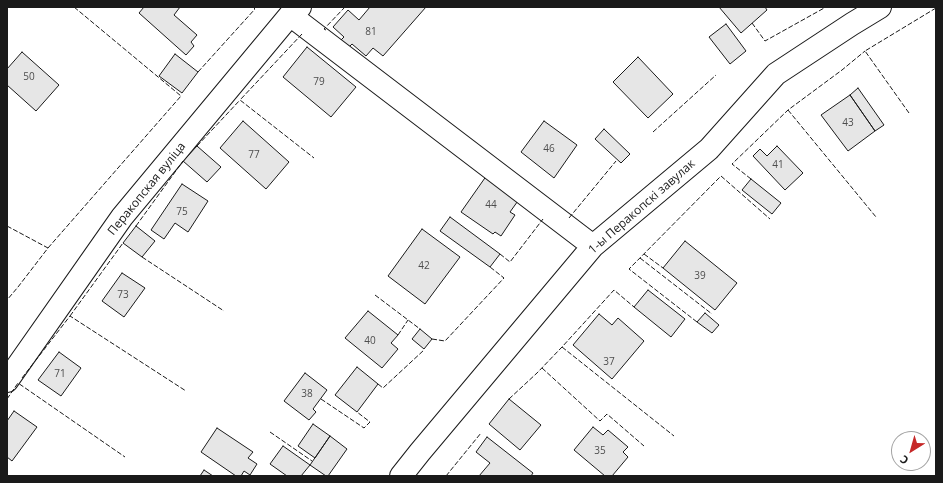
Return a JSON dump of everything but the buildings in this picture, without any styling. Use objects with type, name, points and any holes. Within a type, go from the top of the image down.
[{"type":"street","name":"1-ы Перакопскі завулак","points":[[401,476],[593,246],[709,149],[776,74],[880,7]]},
{"type":"street","points":[[295,11],[593,246]]},
{"type":"street","name":"Перакопская вуліца","points":[[7,381],[122,217],[295,11]]},
{"type":"fence","points":[[48,248],[181,96],[74,7]]},
{"type":"fence","points":[[198,72],[255,9],[253,7]]},
{"type":"fence","points":[[326,30],[324,29],[345,7]]},
{"type":"fence","points":[[752,23],[765,41],[826,7]]},
{"type":"fence","points":[[909,113],[865,51],[936,8]]},
{"type":"fence","points":[[302,34],[240,100],[314,158]]},
{"type":"fence","points":[[751,179],[732,164],[788,110],[865,51]]},
{"type":"fence","points":[[653,132],[716,75]]},
{"type":"fence","points":[[197,146],[240,100]]},
{"type":"fence","points":[[788,110],[876,217]]},
{"type":"fence","points":[[136,226],[183,161]]},
{"type":"fence","points":[[569,218],[616,161]]},
{"type":"fence","points":[[697,322],[629,269],[721,176],[770,219]]},
{"type":"fence","points":[[500,254],[510,262],[543,219]]},
{"type":"fence","points":[[7,226],[48,248],[7,300]]},
{"type":"fence","points":[[70,316],[123,243]]},
{"type":"fence","points":[[644,254],[663,268]]},
{"type":"fence","points":[[142,257],[224,311]]},
{"type":"fence","points":[[640,258],[712,314]]},
{"type":"fence","points":[[432,339],[445,341],[504,278],[490,267]]},
{"type":"fence","points":[[509,399],[537,373],[614,290],[634,307]]},
{"type":"fence","points":[[375,295],[420,329]]},
{"type":"fence","points":[[22,378],[70,316],[186,391]]},
{"type":"fence","points":[[398,335],[408,320]]},
{"type":"fence","points":[[562,347],[674,436]]},
{"type":"fence","points":[[378,384],[383,388],[424,350]]},
{"type":"fence","points":[[542,368],[600,421],[607,414],[644,446]]},
{"type":"fence","points":[[7,399],[18,383],[125,457]]},
{"type":"fence","points":[[321,399],[364,428],[370,422],[357,412]]},
{"type":"fence","points":[[270,432],[312,461]]},
{"type":"fence","points":[[446,476],[481,433]]}]
